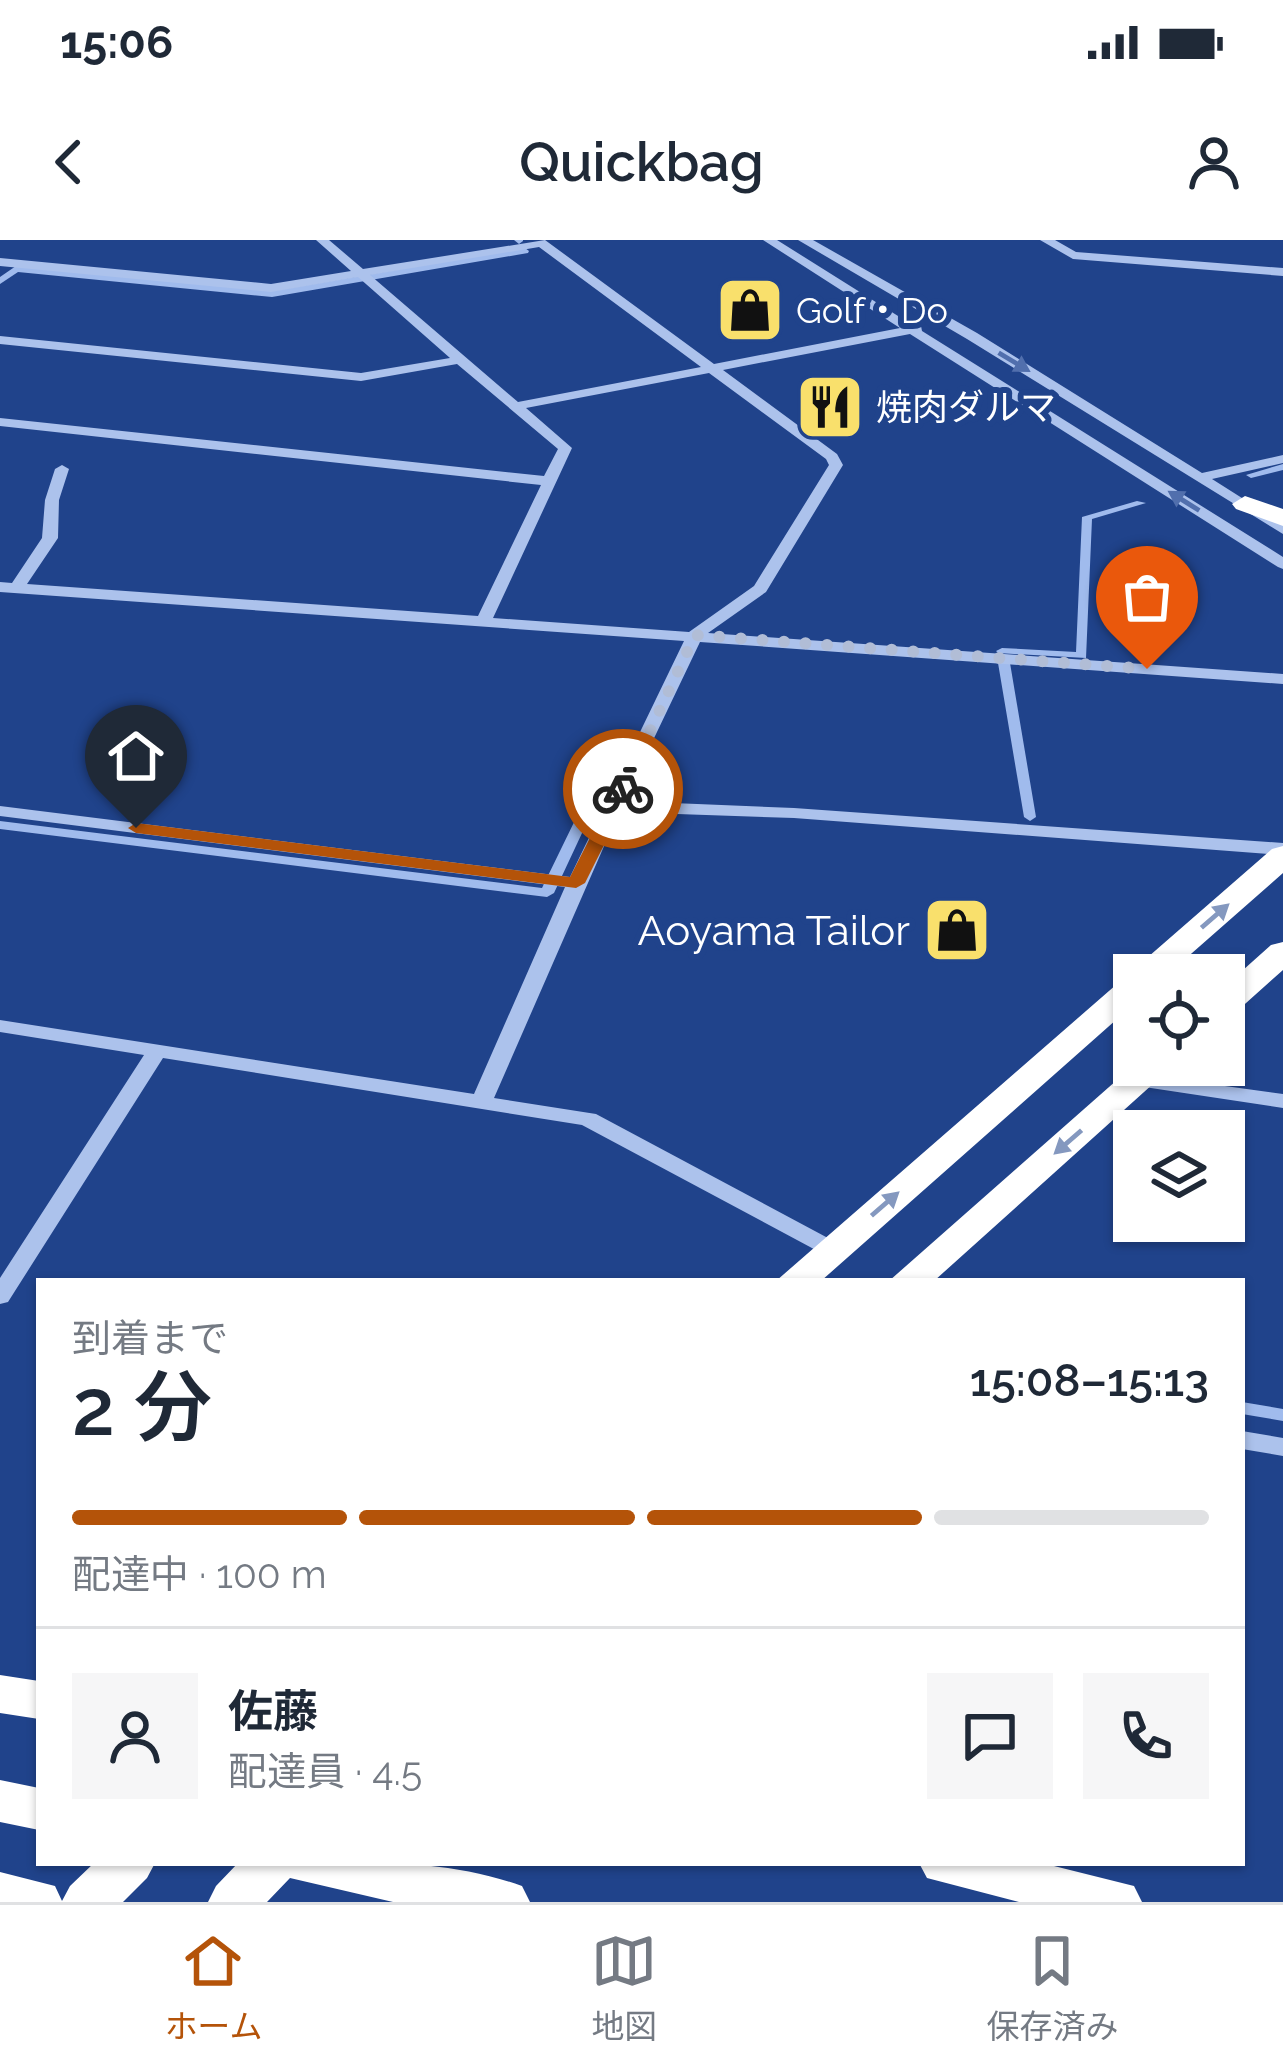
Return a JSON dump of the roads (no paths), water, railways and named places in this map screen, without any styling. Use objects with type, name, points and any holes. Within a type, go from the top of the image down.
[{"type":"highway","points":[[1245,505],[1283,518]]},
{"type":"highway","points":[[1170,954],[1283,853]]},
{"type":"highway","points":[[1245,986],[1283,952]]},
{"type":"highway","points":[[800,1278],[1113,1004]]},
{"type":"highway","points":[[912,1278],[1131,1086]]},
{"type":"highway","points":[[0,1694],[36,1700]]},
{"type":"highway","points":[[0,1801],[36,1808]]},
{"type":"highway","points":[[88,1902],[126,1866]]},
{"type":"highway","points":[[234,1902],[268,1866]]},
{"type":"highway","points":[[323,1866],[504,1902]]},
{"type":"highway","points":[[958,1866],[1116,1902]]},
{"type":"highway","points":[[0,1894],[37,1902]]},
{"type":"street","points":[[322,240],[565,448],[483,622]]},
{"type":"street","points":[[769,240],[1283,564]]},
{"type":"street","points":[[804,240],[1203,477],[1283,530]]},
{"type":"street","points":[[1046,240],[1073,255],[1283,272]]},
{"type":"street","points":[[0,262],[271,288],[364,276],[540,242],[832,457],[836,465],[760,589],[695,635],[616,806],[560,881],[481,1103]]},
{"type":"street","points":[[517,406],[948,323]]},
{"type":"street","points":[[0,340],[361,377],[460,360]]},
{"type":"street","points":[[0,422],[548,481]]},
{"type":"street","points":[[1203,477],[1283,459]]},
{"type":"street","points":[[8,588],[50,538],[52,500],[62,469]]},
{"type":"street","points":[[8,588],[1283,679]]},
{"type":"street","points":[[616,806],[842,816],[1283,853]]},
{"type":"street","points":[[0,811],[560,881]]},
{"type":"street","points":[[0,1026],[588,1120],[833,1250]]},
{"type":"street","points":[[0,1296],[157,1051]]},
{"type":"street","points":[[1213,1086],[1283,1101]]},
{"type":"street","points":[[1245,1441],[1283,1447]]},
{"type":"waterway","points":[[0,281],[16,269],[272,294],[525,251]]},
{"type":"waterway","points":[[1251,475],[1283,467]]},
{"type":"waterway","points":[[1002,651],[1082,656],[1087,517],[1141,503]]},
{"type":"waterway","points":[[1004,663],[1030,817]]},
{"type":"waterway","points":[[0,825],[547,893],[585,812],[594,812]]},
{"type":"waterway","points":[[1245,1409],[1283,1415]]},
{"type":"place","name":"Golf・Do","points":[[750,310]]},
{"type":"place","name":"焼肉ダルマ","points":[[830,407]]},
{"type":"place","name":"Aoyama Tailor","points":[[957,930]]}]
